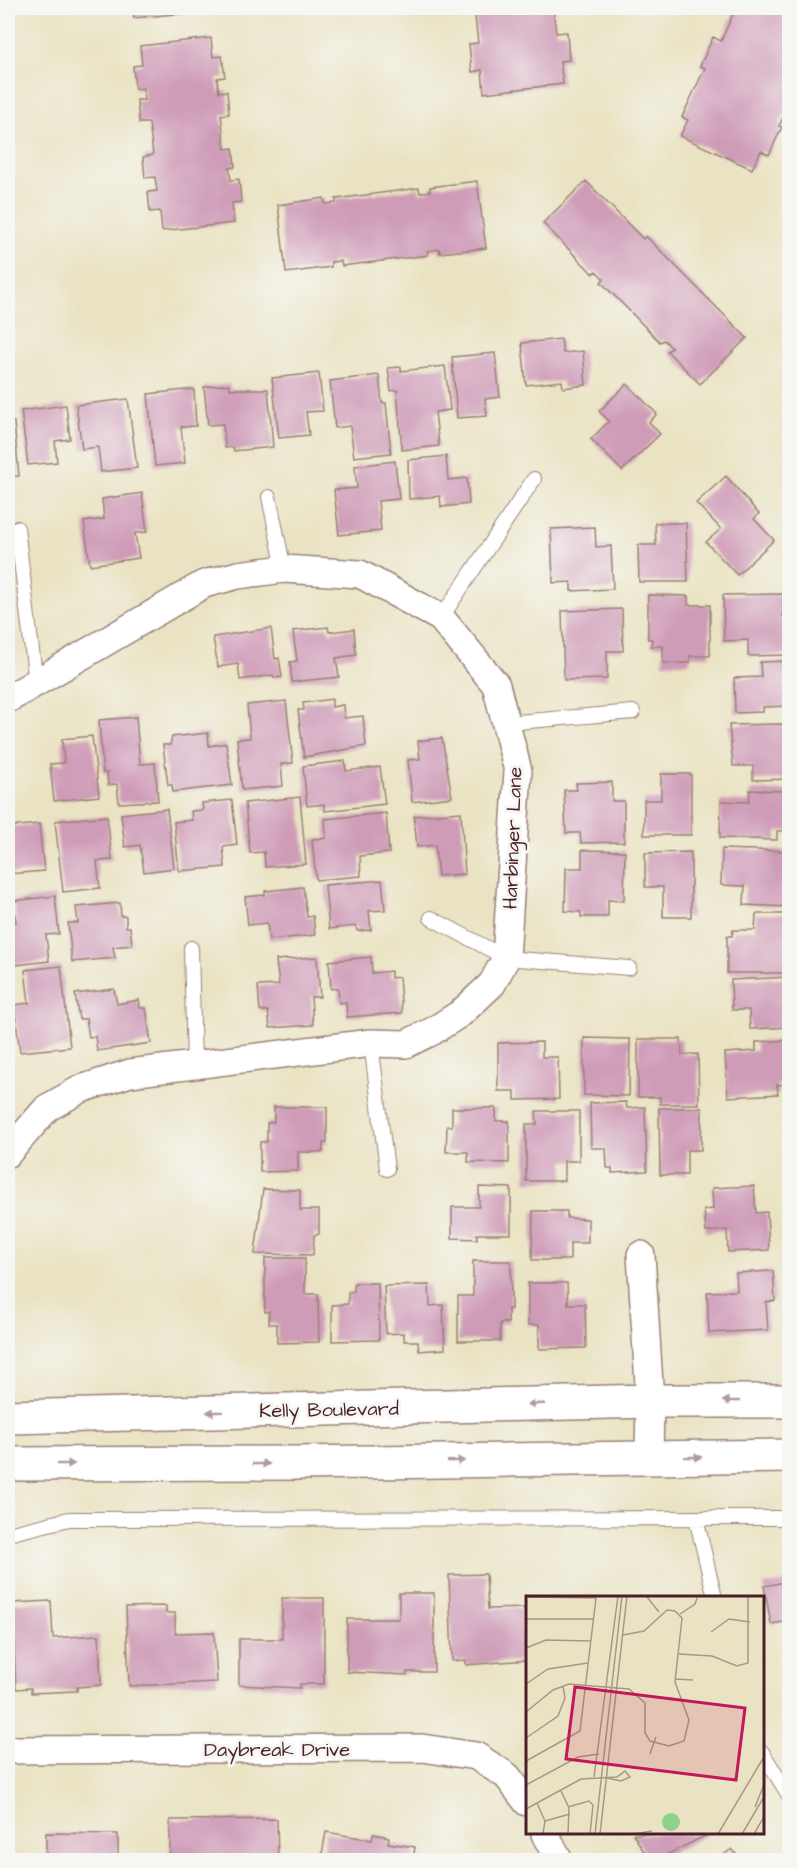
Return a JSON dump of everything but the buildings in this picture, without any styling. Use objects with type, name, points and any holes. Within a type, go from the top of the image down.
[{"type":"main road","name":"Kelly Boulevard","points":[[8,1417],[650,1401],[789,1401]]},
{"type":"main road","points":[[8,1464],[298,1463],[789,1456]]},
{"type":"street","name":"Harbinger Lane","points":[[8,699],[204,584],[238,574],[284,569],[360,574],[441,618],[496,685],[518,771],[506,958],[492,984],[461,1013],[433,1031],[406,1044],[372,1043],[130,1073],[81,1089],[47,1108],[8,1153]]},
{"type":"street","points":[[641,1255],[650,1401],[649,1457]]},
{"type":"street","name":"Daybreak Drive","points":[[8,1750],[423,1748],[476,1756],[507,1776],[526,1801]]},
{"type":"street","points":[[546,1835],[559,1860]]},
{"type":"lane","points":[[441,618],[534,479]]},
{"type":"lane","points":[[269,497],[284,569]]},
{"type":"lane","points":[[17,528],[36,683]]},
{"type":"lane","points":[[506,723],[633,712]]},
{"type":"lane","points":[[431,918],[506,958],[629,968]]},
{"type":"lane","points":[[191,948],[194,1065]]},
{"type":"lane","points":[[372,1043],[387,1169]]},
{"type":"lane","points":[[696,1518],[715,1596]]},
{"type":"lane","points":[[8,1534],[69,1519],[789,1518]]},
{"type":"lane","points":[[764,1755],[789,1797]]}]
